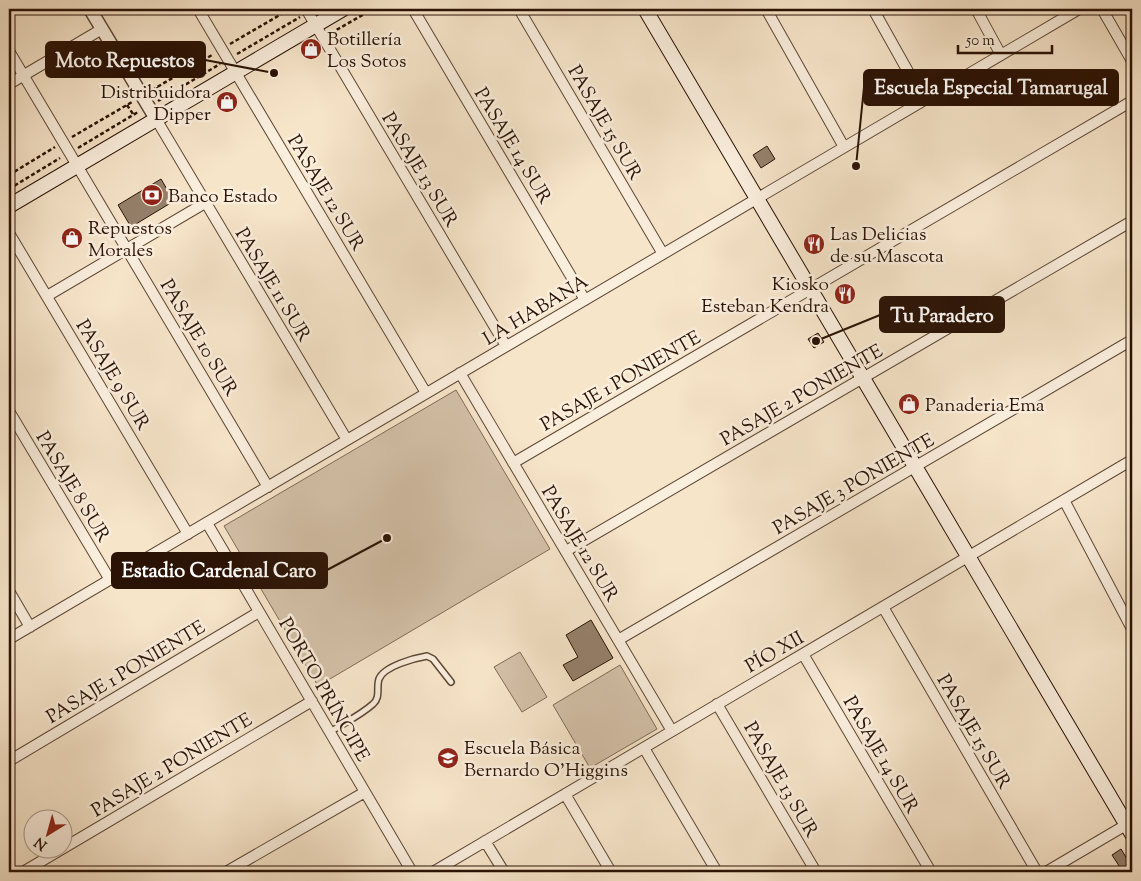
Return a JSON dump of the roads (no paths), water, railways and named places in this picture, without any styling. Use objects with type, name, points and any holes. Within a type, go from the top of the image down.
[{"type":"main road","points":[[9,206],[343,9]]},
{"type":"main road","points":[[645,9],[1130,827]]},
{"type":"street","points":[[90,9],[156,119]]},
{"type":"street","name":"PASAJE 12 SUR","points":[[198,9],[426,393]]},
{"type":"street","name":"PASAJE 14 SUR","points":[[413,9],[585,300]]},
{"type":"street","name":"PASAJE 15 SUR","points":[[519,9],[663,254]]},
{"type":"street","points":[[766,9],[844,147]]},
{"type":"street","points":[[873,9],[924,100]]},
{"type":"street","points":[[976,9],[1001,55]]},
{"type":"street","name":"LA HABANA","points":[[9,639],[1079,9]]},
{"type":"street","points":[[1102,9],[1132,61]]},
{"type":"street","name":"PASAJE 13 SUR","points":[[307,11],[506,346]]},
{"type":"street","points":[[9,84],[102,29]]},
{"type":"street","name":"PASAJE 10 SUR","points":[[9,51],[268,486]]},
{"type":"street","name":"PASAJE 1 PONIENTE","points":[[513,463],[1132,101]]},
{"type":"street","name":"PASAJE 11 SUR","points":[[156,119],[347,440]]},
{"type":"street","points":[[47,296],[205,202]]},
{"type":"street","name":"PASAJE 2 PONIENTE","points":[[566,551],[1132,221]]},
{"type":"street","name":"PASAJE 9 SUR","points":[[9,233],[188,534]]},
{"type":"street","name":"PASAJE 3 PONIENTE","points":[[618,640],[1132,340]]},
{"type":"street","name":"PASAJE 12 SUR","points":[[460,373],[672,731]]},
{"type":"street","name":"PASAJE 8 SUR","points":[[9,411],[110,580]]},
{"type":"street","name":"PÍO XII","points":[[432,872],[1132,460]]},
{"type":"street","points":[[1064,500],[1132,628]]},
{"type":"street","name":"PORTO PRÍNCIPE","points":[[207,523],[412,872]]},
{"type":"street","points":[[9,591],[30,627]]},
{"type":"street","name":"PASAJE 15 SUR","points":[[883,607],[1037,872]]},
{"type":"street","name":"PASAJE 1 PONIENTE","points":[[9,761],[259,612]]},
{"type":"street","name":"PASAJE 14 SUR","points":[[803,654],[931,872]]},
{"type":"street","name":"PASAJE 2 PONIENTE","points":[[23,872],[312,701]]},
{"type":"street","name":"PASAJE 13 SUR","points":[[717,704],[816,872]]},
{"type":"street","points":[[644,748],[717,872]]},
{"type":"street","points":[[226,872],[365,792]]},
{"type":"street","points":[[565,794],[611,872]]},
{"type":"street","points":[[1046,872],[1130,827]]},
{"type":"street","points":[[485,841],[504,872]]},
{"type":"lane","points":[[330,732],[374,704],[379,694],[379,679],[382,674],[402,662],[426,656],[434,659],[451,682]]},
{"type":"place","name":"Botillería Los Sotos","points":[[311,49]]},
{"type":"place","name":"Moto Repuestos","points":[[274,73]]},
{"type":"place","name":"Distribuidora Dipper","points":[[227,102]]},
{"type":"place","name":"Escuela Especial Tamarugal","points":[[856,166]]},
{"type":"place","name":"Banco Estado","points":[[152,195]]},
{"type":"place","name":"Repuestos Morales","points":[[72,238]]},
{"type":"place","name":"Las Delicias de su Mascota","points":[[814,244]]},
{"type":"place","name":"Kiosko Esteban Kendra","points":[[845,294]]},
{"type":"place","name":"Tu Paradero","points":[[816,341]]},
{"type":"place","name":"Panaderia Ema","points":[[909,404]]},
{"type":"place","name":"Estadio Cardenal Caro","points":[[387,538]]},
{"type":"place","name":"Escuela Básica Bernardo O'Higgins","points":[[448,758]]}]
